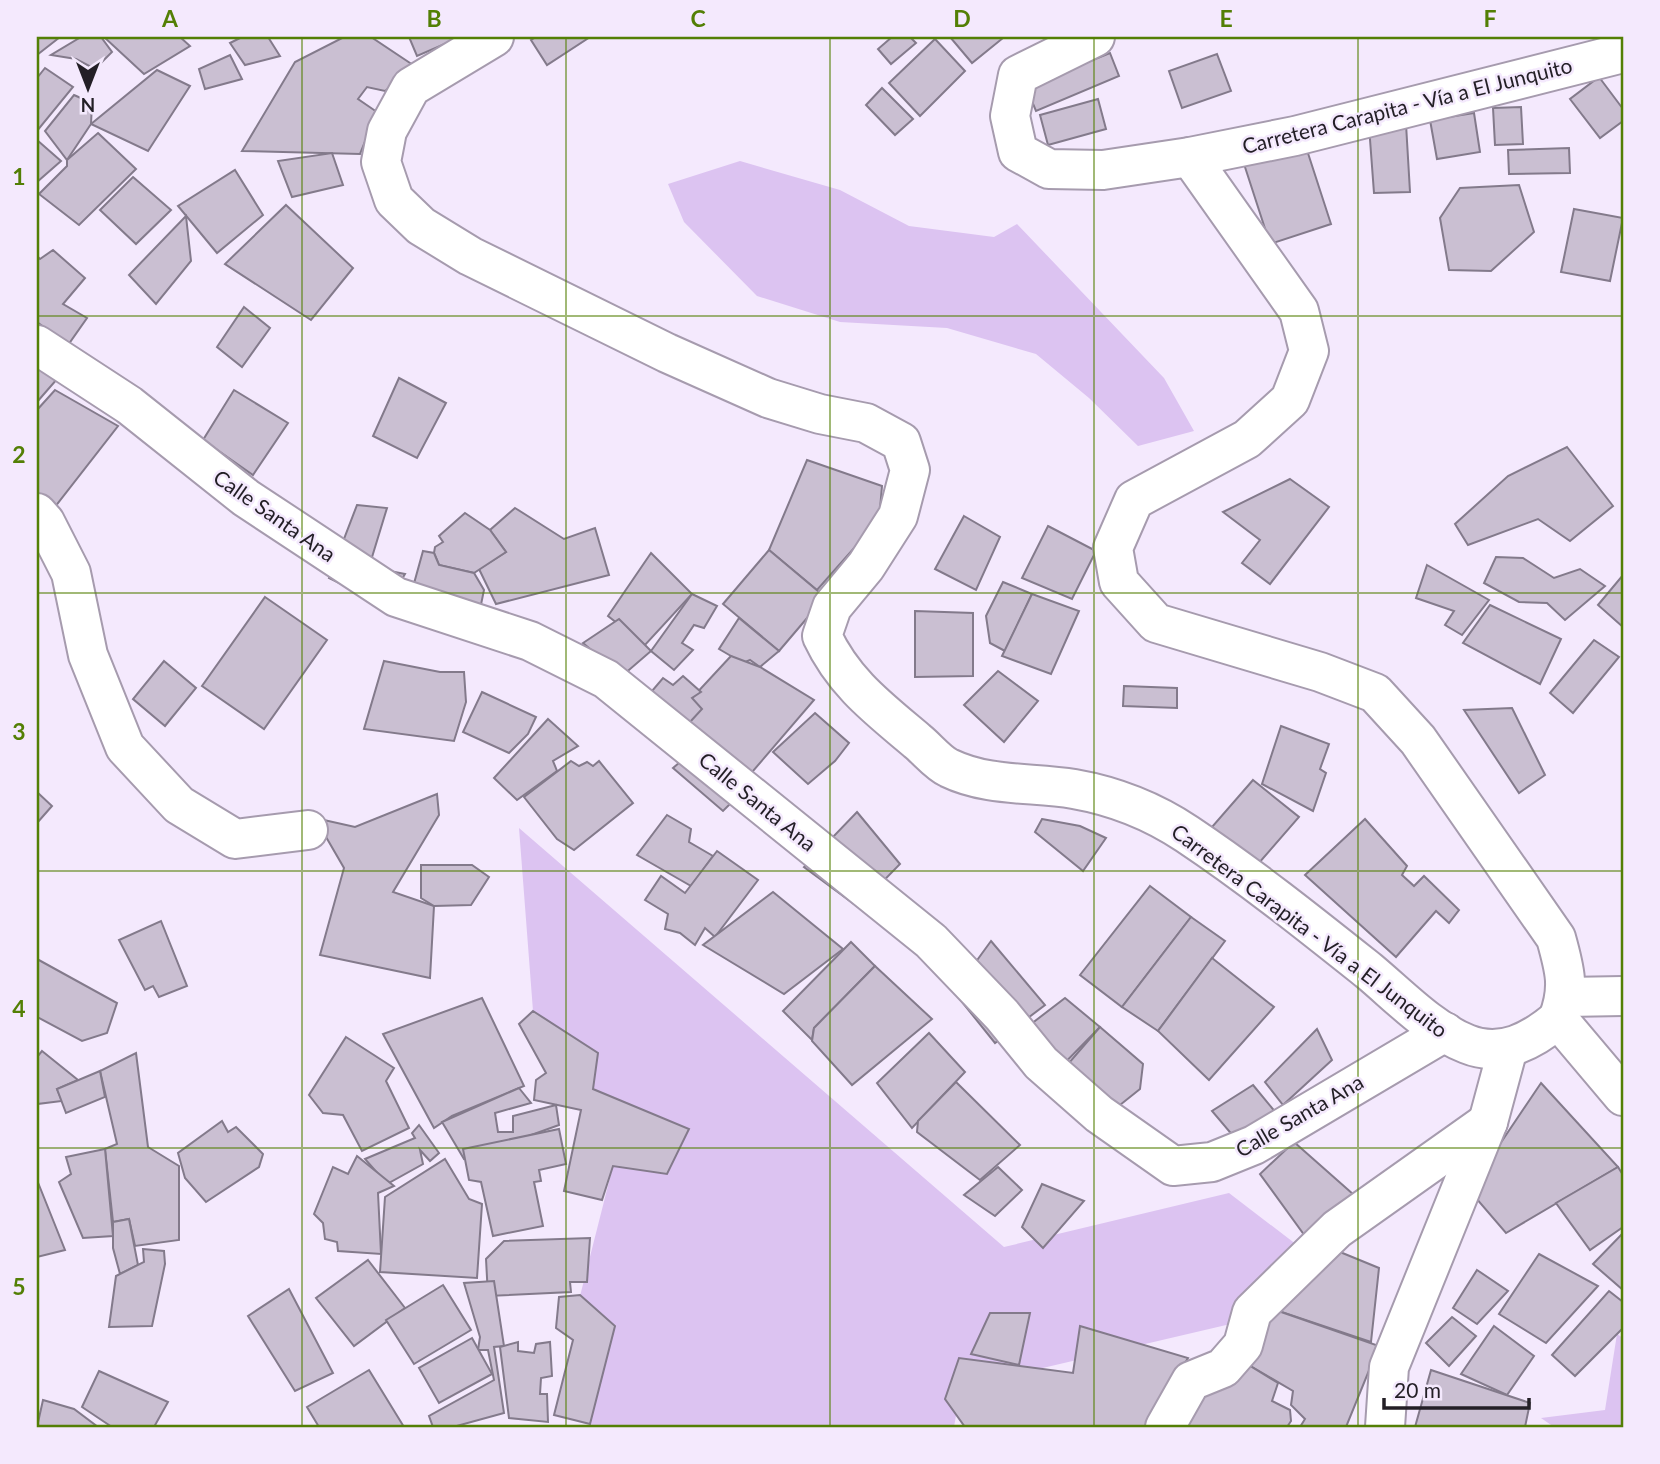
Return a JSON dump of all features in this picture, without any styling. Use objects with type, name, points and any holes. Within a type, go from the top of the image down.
[{"type":"street","name":"Carretera Carapita - Vía a El Junquito","points":[[494,37],[411,88],[387,131],[382,162],[394,200],[421,226],[470,256],[667,353],[768,398],[820,414],[866,423],[901,442],[910,470],[898,516],[866,566],[831,607],[822,636],[835,664],[865,697],[948,768],[1010,784],[1074,789],[1126,803],[1185,833],[1344,951],[1445,1032],[1485,1050],[1508,1048],[1536,1037],[1562,1008]]},
{"type":"street","name":"Carretera Carapita - Vía a El Junquito","points":[[1095,37],[1018,75],[1010,116],[1018,152],[1049,169],[1103,170],[1295,136],[1623,53]]},
{"type":"street","points":[[1190,156],[1299,311],[1309,351],[1290,400],[1247,439],[1134,500],[1113,548],[1119,582],[1156,622],[1320,671],[1376,693],[1418,740],[1556,938],[1565,970],[1562,1008],[1623,1096]]},
{"type":"street","name":"Calle Santa Ana","points":[[37,345],[129,405],[246,498],[396,597],[530,641],[606,679],[931,942],[1002,1015],[1041,1063],[1099,1114],[1173,1166],[1212,1162],[1254,1145],[1445,1032]]},
{"type":"street","points":[[37,513],[45,522],[71,573],[88,655],[125,747],[179,805],[235,839],[308,830]]},
{"type":"street","points":[[1562,1008],[1623,996]]},
{"type":"street","points":[[1385,1427],[1389,1367],[1488,1122],[1508,1048]]},
{"type":"street","points":[[1165,1427],[1191,1381],[1223,1368],[1243,1345],[1252,1312],[1337,1229],[1488,1122]]},
{"type":"shaded area","points":[[740,161],[840,190],[909,226],[994,237],[1017,224],[1164,378],[1194,431],[1138,446],[1089,398],[1036,354],[947,328],[840,322],[757,296],[684,222],[668,184]]},
{"type":"shaded area","points":[[519,828],[1004,1247],[1229,1193],[1297,1245],[1239,1322],[961,1387],[954,1427],[589,1427],[615,1326],[578,1304],[613,1166],[667,1174],[689,1130],[593,1089],[598,1053],[533,1011]]},
{"type":"shaded area","points":[[1617,1334],[1623,1338],[1623,1427],[1554,1427],[1541,1418],[1605,1410]]},
{"type":"building","points":[[37,37],[60,37],[37,55]]},
{"type":"building","points":[[81,37],[101,37],[112,52],[95,69],[76,59],[51,55]]},
{"type":"building","points":[[104,37],[180,37],[190,46],[144,74]]},
{"type":"building","points":[[242,37],[268,37],[280,56],[245,65],[230,43]]},
{"type":"building","points":[[344,37],[371,37],[416,67],[385,91],[367,87],[358,99],[377,112],[360,154],[242,151],[295,62]]},
{"type":"building","points":[[409,37],[461,37],[417,56]]},
{"type":"building","points":[[536,37],[590,37],[547,65],[531,40]]},
{"type":"building","points":[[892,37],[910,37],[916,43],[891,64],[878,49]]},
{"type":"building","points":[[950,37],[1002,37],[1003,38],[972,63]]},
{"type":"building","points":[[935,39],[965,71],[920,116],[889,83]]},
{"type":"building","points":[[1110,53],[1119,76],[1036,111],[1026,87]]},
{"type":"building","points":[[1217,54],[1231,91],[1182,108],[1169,71]]},
{"type":"building","points":[[230,55],[242,79],[205,89],[199,69]]},
{"type":"building","points":[[45,68],[73,87],[37,131],[37,78]]},
{"type":"building","points":[[157,70],[190,86],[148,151],[91,124]]},
{"type":"building","points":[[1599,77],[1623,109],[1623,121],[1600,138],[1570,99]]},
{"type":"building","points":[[882,88],[913,119],[895,135],[866,105]]},
{"type":"building","points":[[74,95],[92,103],[91,124],[67,160],[45,131]]},
{"type":"building","points":[[1098,99],[1106,129],[1048,145],[1040,115]]},
{"type":"building","points":[[1521,107],[1523,144],[1495,145],[1493,108]]},
{"type":"building","points":[[1474,113],[1480,152],[1437,159],[1430,120]]},
{"type":"building","points":[[1406,124],[1410,192],[1374,193],[1369,126]]},
{"type":"building","points":[[98,133],[136,169],[79,225],[39,194],[67,166],[67,160]]},
{"type":"building","points":[[37,140],[61,161],[37,182]]},
{"type":"building","points":[[1305,144],[1331,224],[1270,244],[1244,164]]},
{"type":"building","points":[[1569,148],[1570,173],[1509,174],[1508,150]]},
{"type":"building","points":[[332,153],[343,185],[292,197],[278,161]]},
{"type":"building","points":[[235,170],[263,215],[217,253],[178,206]]},
{"type":"building","points":[[133,177],[171,210],[136,244],[100,210]]},
{"type":"building","points":[[1519,185],[1534,232],[1491,271],[1449,270],[1440,218],[1460,188]]},
{"type":"building","points":[[286,205],[353,268],[311,320],[225,264]]},
{"type":"building","points":[[1574,209],[1623,218],[1610,281],[1561,272]]},
{"type":"building","points":[[186,216],[191,261],[156,304],[129,275]]},
{"type":"building","points":[[53,250],[85,278],[63,304],[87,318],[68,345],[37,322],[37,256],[40,259]]},
{"type":"building","points":[[244,307],[270,328],[242,367],[217,347]]},
{"type":"building","points":[[37,365],[58,378],[37,402]]},
{"type":"building","points":[[399,378],[446,403],[417,458],[373,436]]},
{"type":"building","points":[[55,390],[118,426],[51,512],[37,495],[37,410]]},
{"type":"building","points":[[234,390],[288,423],[253,475],[203,440]]},
{"type":"building","points":[[1567,447],[1613,506],[1570,541],[1538,519],[1468,545],[1455,524],[1508,476]]},
{"type":"building","points":[[807,460],[882,486],[879,520],[817,590],[769,550]]},
{"type":"building","points":[[1290,479],[1329,507],[1270,584],[1242,563],[1260,540],[1223,512]]},
{"type":"building","points":[[357,505],[387,508],[369,567],[405,574],[386,606],[329,578]]},
{"type":"building","points":[[515,508],[564,539],[595,528],[609,575],[496,604],[479,569],[506,552],[490,530]]},
{"type":"building","points":[[465,513],[490,530],[506,552],[474,573],[439,565],[434,553],[435,547],[443,542],[439,536]]},
{"type":"building","points":[[964,516],[1000,537],[976,590],[935,569]]},
{"type":"building","points":[[1048,526],[1096,551],[1072,599],[1022,578]]},
{"type":"building","points":[[769,550],[825,597],[779,651],[723,604]]},
{"type":"building","points":[[423,551],[434,553],[439,565],[474,573],[484,590],[476,629],[405,616]]},
{"type":"building","points":[[651,553],[692,594],[645,645],[608,616]]},
{"type":"building","points":[[1496,557],[1523,558],[1554,578],[1580,569],[1605,586],[1565,620],[1547,603],[1519,602],[1484,583]]},
{"type":"building","points":[[1427,565],[1489,600],[1462,635],[1445,625],[1454,611],[1416,598]]},
{"type":"building","points":[[1623,575],[1623,627],[1598,605]]},
{"type":"building","points":[[1003,582],[1032,594],[1005,651],[990,643],[986,616]]},
{"type":"building","points":[[692,594],[717,606],[704,628],[694,625],[682,643],[693,650],[674,670],[651,651]]},
{"type":"building","points":[[1032,594],[1079,611],[1051,674],[1002,656]]},
{"type":"building","points":[[265,597],[327,640],[264,729],[202,686]]},
{"type":"building","points":[[1490,605],[1561,639],[1540,684],[1463,643]]},
{"type":"building","points":[[915,611],[973,613],[973,676],[915,677]]},
{"type":"building","points":[[739,618],[779,651],[760,667],[750,660],[743,663],[719,649]]},
{"type":"building","points":[[619,619],[651,651],[622,676],[583,643]]},
{"type":"building","points":[[1594,640],[1619,657],[1573,713],[1550,693]]},
{"type":"building","points":[[731,656],[760,667],[814,700],[741,785],[682,742],[692,698]]},
{"type":"building","points":[[164,661],[196,688],[165,726],[133,699]]},
{"type":"building","points":[[384,661],[440,672],[464,672],[466,702],[454,741],[364,729]]},
{"type":"building","points":[[998,671],[1038,701],[1004,742],[964,705]]},
{"type":"building","points":[[683,676],[701,692],[692,698],[702,709],[678,735],[641,704],[663,678],[673,685]]},
{"type":"building","points":[[1124,686],[1177,688],[1177,708],[1123,706]]},
{"type":"building","points":[[482,692],[536,717],[528,734],[509,753],[463,732]]},
{"type":"building","points":[[1512,708],[1545,775],[1519,793],[1464,710]]},
{"type":"building","points":[[815,713],[849,743],[835,761],[808,784],[773,752]]},
{"type":"building","points":[[548,719],[578,746],[553,761],[557,771],[517,800],[494,778]]},
{"type":"building","points":[[1281,726],[1329,744],[1320,769],[1326,773],[1313,811],[1262,784]]},
{"type":"building","points":[[693,751],[741,793],[723,811],[673,768]]},
{"type":"building","points":[[571,761],[579,766],[587,762],[593,766],[599,761],[633,803],[574,850],[557,839],[524,797]]},
{"type":"building","points":[[1253,780],[1299,817],[1244,880],[1198,843]]},
{"type":"building","points":[[37,792],[52,806],[37,823]]},
{"type":"building","points":[[437,794],[439,815],[393,892],[434,906],[430,978],[320,955],[344,868],[315,818],[355,827]]},
{"type":"building","points":[[857,812],[900,864],[858,907],[804,867]]},
{"type":"building","points":[[667,815],[691,829],[689,842],[713,856],[691,886],[637,855]]},
{"type":"building","points":[[1042,819],[1080,826],[1106,838],[1083,871],[1035,832]]},
{"type":"building","points":[[1365,819],[1407,866],[1402,875],[1414,886],[1424,876],[1459,910],[1449,923],[1436,911],[1396,957],[1305,875]]},
{"type":"building","points":[[717,851],[758,880],[715,937],[705,928],[695,945],[680,933],[665,929],[668,914],[645,900],[661,876],[685,893]]},
{"type":"building","points":[[421,865],[472,865],[489,877],[471,905],[434,906],[421,898]]},
{"type":"building","points":[[1150,886],[1191,917],[1122,1007],[1080,975]]},
{"type":"building","points":[[773,892],[843,949],[784,994],[703,945]]},
{"type":"building","points":[[1191,917],[1225,941],[1158,1031],[1122,1007]]},
{"type":"building","points":[[161,921],[187,986],[159,997],[153,986],[145,990],[119,940]]},
{"type":"building","points":[[991,941],[1045,1005],[995,1043],[954,992]]},
{"type":"building","points":[[851,942],[875,966],[814,1028],[812,1040],[783,1011]]},
{"type":"building","points":[[1212,958],[1274,1007],[1209,1080],[1158,1031]]},
{"type":"building","points":[[37,959],[117,1003],[107,1033],[82,1041],[37,1017]]},
{"type":"building","points":[[875,966],[932,1019],[852,1085],[812,1041],[814,1028]]},
{"type":"building","points":[[482,998],[524,1086],[452,1116],[434,1128],[383,1034]]},
{"type":"building","points":[[1065,998],[1100,1027],[1046,1082],[1005,1044]]},
{"type":"building","points":[[533,1011],[598,1053],[593,1089],[689,1129],[667,1174],[613,1166],[602,1200],[564,1191],[581,1110],[534,1100],[536,1080],[546,1073],[519,1024]]},
{"type":"building","points":[[1100,1027],[1143,1064],[1140,1089],[1115,1109],[1068,1064]]},
{"type":"building","points":[[1317,1029],[1332,1060],[1283,1105],[1265,1082]]},
{"type":"building","points":[[929,1033],[965,1072],[912,1128],[877,1083]]},
{"type":"building","points":[[346,1037],[394,1068],[386,1081],[409,1128],[362,1151],[343,1115],[323,1113],[309,1095]]},
{"type":"building","points":[[42,1051],[78,1080],[57,1089],[62,1101],[37,1104],[37,1057]]},
{"type":"building","points":[[136,1053],[148,1147],[179,1166],[179,1240],[135,1246],[129,1219],[113,1222],[105,1149],[117,1144],[100,1071]]},
{"type":"building","points":[[100,1071],[105,1097],[66,1113],[57,1089]]},
{"type":"building","points":[[956,1082],[1020,1145],[980,1180],[917,1132],[918,1121]]},
{"type":"building","points":[[1541,1083],[1618,1167],[1506,1233],[1469,1190]]},
{"type":"building","points":[[1253,1085],[1286,1125],[1245,1150],[1212,1111]]},
{"type":"building","points":[[519,1088],[531,1103],[495,1113],[498,1132],[513,1132],[513,1116],[556,1105],[559,1125],[464,1159],[442,1122]]},
{"type":"building","points":[[222,1121],[228,1132],[236,1127],[263,1154],[259,1167],[206,1202],[185,1178],[178,1153]]},
{"type":"building","points":[[419,1125],[439,1153],[430,1161],[420,1150],[423,1164],[387,1184],[365,1159],[415,1138],[412,1133]]},
{"type":"building","points":[[559,1129],[566,1164],[539,1170],[541,1181],[534,1182],[543,1226],[493,1236],[481,1182],[469,1180],[463,1149]]},
{"type":"building","points":[[1294,1142],[1354,1195],[1305,1236],[1260,1174]]},
{"type":"building","points":[[105,1149],[113,1236],[83,1238],[59,1182],[71,1174],[66,1157]]},
{"type":"building","points":[[357,1156],[394,1186],[378,1193],[381,1254],[338,1251],[337,1242],[325,1239],[323,1223],[314,1214],[333,1167],[348,1174]]},
{"type":"building","points":[[445,1159],[469,1199],[482,1204],[477,1278],[380,1272],[385,1197]]},
{"type":"building","points":[[998,1167],[1022,1190],[995,1216],[964,1195]]},
{"type":"building","points":[[1618,1167],[1623,1175],[1623,1227],[1590,1250],[1556,1203]]},
{"type":"building","points":[[37,1180],[65,1250],[37,1257]]},
{"type":"building","points":[[1042,1184],[1084,1201],[1043,1248],[1022,1227]]},
{"type":"building","points":[[129,1219],[138,1265],[120,1274],[113,1248],[113,1222]]},
{"type":"building","points":[[1623,1233],[1623,1290],[1593,1264]]},
{"type":"building","points":[[590,1238],[587,1282],[570,1282],[571,1292],[488,1296],[486,1259],[504,1241]]},
{"type":"building","points":[[143,1249],[164,1251],[165,1264],[152,1326],[109,1327],[116,1276],[144,1262]]},
{"type":"building","points":[[1340,1252],[1379,1268],[1371,1342],[1264,1306]]},
{"type":"building","points":[[1539,1254],[1598,1286],[1546,1343],[1499,1314]]},
{"type":"building","points":[[368,1260],[405,1308],[354,1346],[316,1298]]},
{"type":"building","points":[[1477,1270],[1508,1291],[1477,1324],[1453,1308]]},
{"type":"building","points":[[494,1281],[504,1346],[494,1347],[504,1413],[453,1427],[433,1427],[429,1416],[494,1380],[488,1350],[478,1350],[480,1337],[464,1283]]},
{"type":"building","points":[[443,1285],[471,1330],[414,1364],[386,1320]]},
{"type":"building","points":[[289,1289],[333,1373],[295,1391],[248,1316]]},
{"type":"building","points":[[1609,1291],[1623,1302],[1623,1328],[1575,1376],[1552,1355]]},
{"type":"building","points":[[580,1295],[615,1326],[590,1424],[554,1415],[573,1340],[556,1328],[559,1297]]},
{"type":"building","points":[[1264,1306],[1379,1346],[1346,1427],[1300,1427],[1305,1419],[1291,1405],[1293,1391],[1242,1361]]},
{"type":"building","points":[[990,1313],[1030,1313],[1019,1365],[971,1354]]},
{"type":"building","points":[[1452,1317],[1476,1336],[1449,1366],[1426,1343]]},
{"type":"building","points":[[1080,1326],[1188,1358],[1147,1427],[965,1427],[945,1399],[959,1358],[1073,1373]]},
{"type":"building","points":[[1494,1326],[1534,1356],[1507,1395],[1461,1374]]},
{"type":"building","points":[[472,1338],[492,1374],[439,1403],[419,1368]]},
{"type":"building","points":[[518,1342],[518,1351],[534,1353],[536,1344],[550,1342],[552,1376],[541,1378],[540,1394],[547,1394],[548,1422],[509,1418],[500,1347]]},
{"type":"building","points":[[1242,1361],[1278,1383],[1272,1401],[1290,1410],[1291,1421],[1287,1427],[1181,1427],[1216,1375]]},
{"type":"building","points":[[369,1370],[404,1427],[319,1427],[307,1407]]},
{"type":"building","points":[[1431,1370],[1530,1403],[1525,1427],[1415,1427]]},
{"type":"building","points":[[99,1371],[168,1402],[154,1427],[112,1427],[82,1407]]},
{"type":"building","points":[[43,1400],[74,1409],[98,1427],[37,1427]]}]
